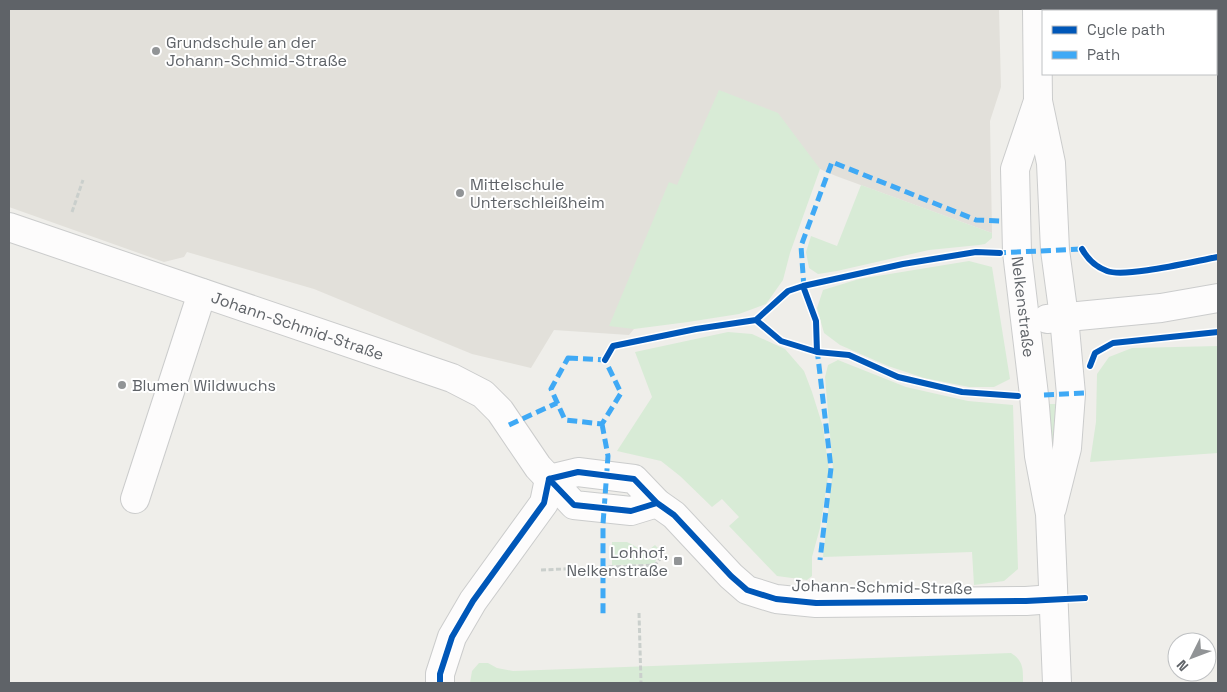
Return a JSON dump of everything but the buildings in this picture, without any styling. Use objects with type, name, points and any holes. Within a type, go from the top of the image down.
[{"type":"street","name":"Nelkenstraße","points":[[1037,9],[1038,101],[1051,163],[1055,250],[1064,317],[1071,394],[1068,448],[1050,514]]},
{"type":"street","name":"Nelkenstraße","points":[[1038,101],[1015,169],[1017,252],[1026,320],[1039,456],[1050,514],[1057,683]]},
{"type":"street","name":"Johann-Schmid-Straße","points":[[9,227],[452,378],[483,394],[500,411],[528,454],[549,479],[578,472],[634,479],[657,503],[674,515],[731,576],[747,590],[776,599],[816,603],[1054,600]]},
{"type":"street","points":[[136,499],[202,293]]},
{"type":"street","points":[[1026,320],[1161,308],[1218,298]]},
{"type":"street","points":[[440,683],[440,674],[452,637],[473,601],[544,503],[549,479]]},
{"type":"path","points":[[541,570],[655,565],[668,549]]},
{"type":"path","points":[[640,613],[641,683]]},
{"type":"shaded area","points":[[9,9],[999,9],[1001,87],[990,121],[992,233],[836,176],[820,169],[784,147],[629,335],[554,330],[531,368],[472,354],[314,289],[187,252],[184,257],[164,262],[9,207]]},
{"type":"green space","points":[[719,90],[778,113],[820,169],[790,253],[783,280],[766,304],[739,314],[634,329],[609,326],[669,182],[677,185]]},
{"type":"green space","points":[[861,185],[992,233],[992,238],[985,244],[929,250],[818,274],[809,268],[806,252],[811,236],[837,246]]},
{"type":"green space","points":[[969,261],[992,267],[1010,379],[994,387],[969,387],[924,378],[888,366],[840,345],[824,333],[817,308],[823,290],[859,279]]},
{"type":"green space","points":[[728,332],[752,334],[785,349],[804,371],[812,392],[823,427],[829,470],[820,528],[812,557],[812,576],[807,580],[777,576],[729,526],[739,517],[722,499],[712,507],[680,476],[661,461],[617,451],[652,397],[635,352]]},
{"type":"green space","points":[[1218,346],[1218,453],[1090,462],[1096,422],[1097,374],[1109,357],[1132,348]]},
{"type":"green space","points":[[838,360],[906,387],[968,401],[1013,405],[1018,569],[1004,581],[974,585],[972,552],[823,557],[833,469],[825,377],[828,365]]},
{"type":"green space","points":[[1045,404],[1060,404],[1053,454],[1051,456]]},
{"type":"green space","points":[[612,542],[627,542],[646,552],[655,545],[661,551],[654,564],[612,565]]},
{"type":"green space","points":[[1011,653],[1021,663],[1023,683],[470,683],[472,671],[479,663],[488,663],[497,668],[513,671]]},
{"type":"marked path","points":[[804,288],[801,246],[832,162],[976,220],[1000,221]]},
{"type":"marked path","points":[[996,253],[1082,249],[1084,252]]},
{"type":"marked path","points":[[817,349],[831,468],[820,560]]},
{"type":"marked path","points":[[568,358],[605,360],[621,393],[602,424],[565,420],[551,389],[568,358]]},
{"type":"marked path","points":[[1044,395],[1086,393]]},
{"type":"marked path","points":[[509,425],[557,403]]},
{"type":"marked path","points":[[602,424],[608,456],[603,524],[603,614]]},
{"type":"cycle path","points":[[1082,249],[1096,265],[1116,273],[1144,271],[1218,257]]},
{"type":"cycle path","points":[[756,320],[788,291],[803,286],[903,264],[976,252],[1000,253]]},
{"type":"cycle path","points":[[803,286],[816,321],[817,352]]},
{"type":"cycle path","points":[[605,360],[613,346],[696,329],[756,320],[781,341],[817,352],[849,355],[898,377],[962,392],[1018,396]]},
{"type":"cycle path","points":[[1090,366],[1095,353],[1113,343],[1218,332]]},
{"type":"cycle path","points":[[549,479],[578,472],[634,479],[657,503],[674,515],[731,576],[747,590],[776,599],[816,603],[1026,601],[1085,598]]},
{"type":"cycle path","points":[[549,479],[574,505],[631,511],[657,503]]},
{"type":"cycle path","points":[[440,683],[440,674],[452,637],[473,601],[544,503],[549,479]]},
{"type":"place","name":"Grundschule an der Johann-Schmid-Straße","points":[[156,51]]},
{"type":"place","name":"Mittelschule Unterschleißheim","points":[[460,193]]},
{"type":"place","name":"Blumen Wildwuchs","points":[[122,385]]},
{"type":"place","name":"Lohhof, Nelkenstraße","points":[[678,561]]}]
